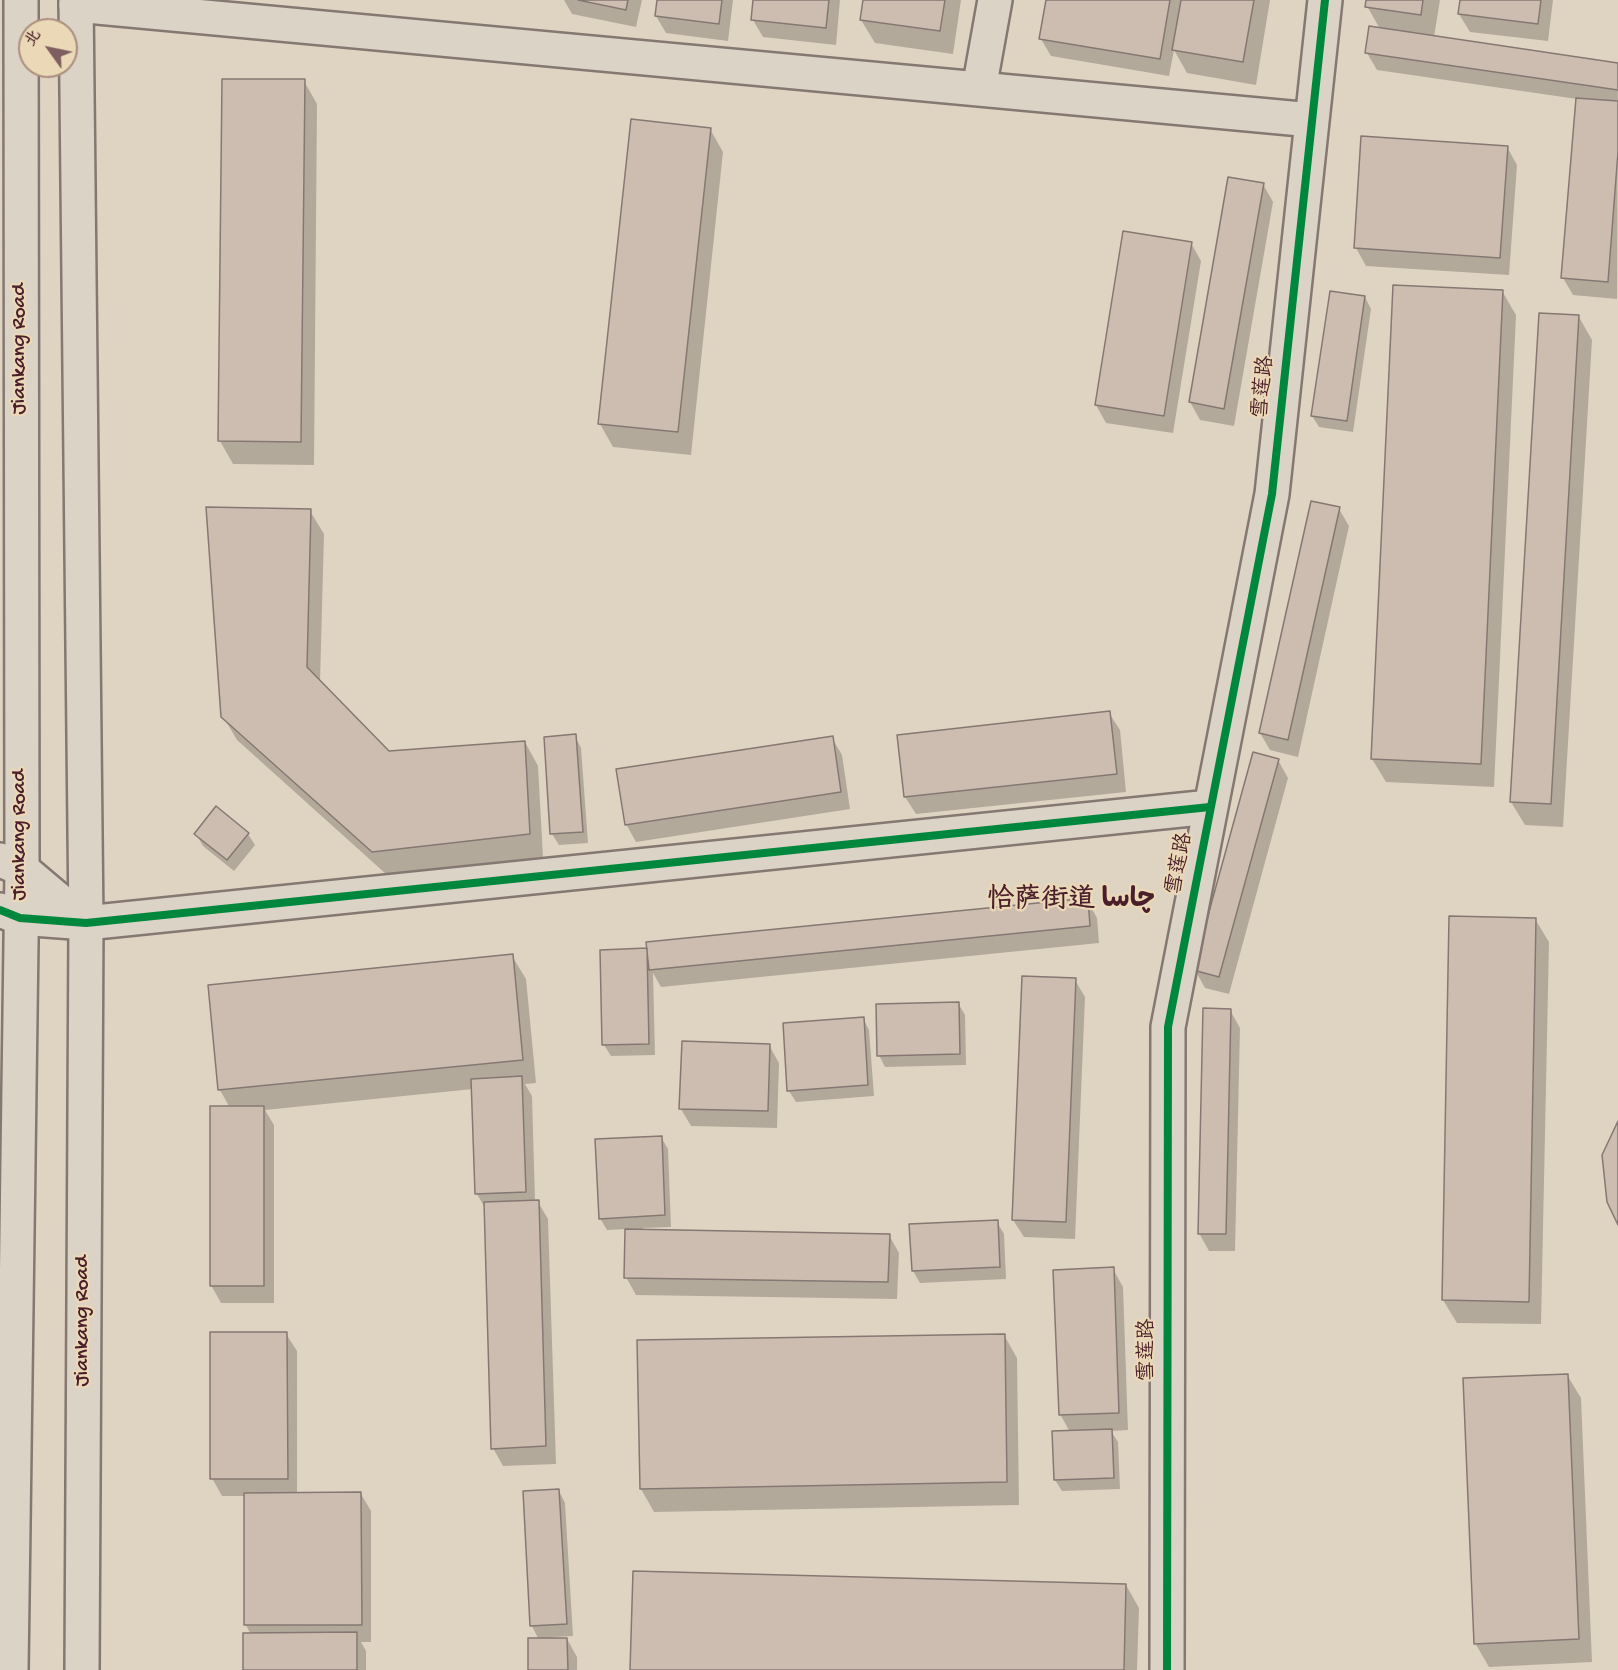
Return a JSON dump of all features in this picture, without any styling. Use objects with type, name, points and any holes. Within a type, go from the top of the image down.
[{"type":"main road","name":"Jiankang Road","points":[[11,1670],[10,914],[21,0]]},
{"type":"main road","points":[[980,89],[994,0]]},
{"type":"main road","name":"雪莲路","points":[[1167,1670],[1168,1027],[1272,494],[1325,0]]},
{"type":"main road","name":"Jiankang Road","points":[[76,2],[86,923],[82,1670]]},
{"type":"main road","points":[[76,2],[1312,120]]},
{"type":"main road","points":[[10,914],[86,923],[1210,807]]},
{"type":"main road","points":[[11,865],[86,923]]},
{"type":"building","points":[[578,0],[628,0],[626,10]]},
{"type":"building","points":[[657,0],[722,0],[719,24],[655,16]]},
{"type":"building","points":[[753,0],[829,0],[826,28],[751,20]]},
{"type":"building","points":[[863,0],[945,0],[940,31],[860,20]]},
{"type":"building","points":[[1046,0],[1170,0],[1160,59],[1039,39]]},
{"type":"building","points":[[1181,0],[1254,0],[1243,62],[1172,50]]},
{"type":"building","points":[[1366,0],[1423,0],[1421,15],[1365,7]]},
{"type":"building","points":[[1460,0],[1541,0],[1538,24],[1458,14]]},
{"type":"building","points":[[1369,26],[1618,63],[1618,90],[1365,53]]},
{"type":"building","points":[[222,79],[305,79],[301,442],[218,441]]},
{"type":"building","points":[[1576,98],[1618,101],[1618,152],[1608,282],[1561,278]]},
{"type":"building","points":[[631,119],[711,128],[678,432],[598,424]]},
{"type":"building","points":[[1361,136],[1508,146],[1500,258],[1354,248]]},
{"type":"building","points":[[1228,177],[1264,183],[1224,409],[1189,402]]},
{"type":"building","points":[[1123,231],[1192,242],[1164,416],[1095,405]]},
{"type":"building","points":[[1393,285],[1503,290],[1481,764],[1371,759]]},
{"type":"building","points":[[1330,291],[1365,296],[1347,421],[1311,416]]},
{"type":"building","points":[[1539,313],[1579,315],[1551,804],[1510,802]]},
{"type":"building","points":[[1311,501],[1340,507],[1288,740],[1259,733]]},
{"type":"building","points":[[206,507],[311,509],[307,667],[389,751],[525,741],[530,834],[372,852],[221,717]]},
{"type":"building","points":[[1110,711],[1117,774],[904,797],[897,735]]},
{"type":"building","points":[[576,734],[583,832],[550,834],[544,737]]},
{"type":"building","points":[[833,736],[841,792],[625,825],[616,769]]},
{"type":"building","points":[[1253,752],[1279,759],[1219,977],[1193,970]]},
{"type":"building","points":[[216,806],[249,833],[227,860],[194,834]]},
{"type":"building","points":[[1088,898],[1090,926],[649,970],[646,942]]},
{"type":"building","points":[[1449,916],[1536,918],[1529,1302],[1442,1300]]},
{"type":"building","points":[[647,948],[649,1044],[602,1045],[600,950]]},
{"type":"building","points":[[513,954],[523,1060],[218,1090],[208,985]]},
{"type":"building","points":[[1022,976],[1076,978],[1066,1222],[1012,1220]]},
{"type":"building","points":[[959,1002],[960,1054],[877,1056],[876,1004]]},
{"type":"building","points":[[1203,1008],[1231,1009],[1226,1234],[1198,1234]]},
{"type":"building","points":[[864,1017],[868,1085],[787,1091],[783,1023]]},
{"type":"building","points":[[682,1041],[770,1044],[768,1111],[679,1109]]},
{"type":"building","points":[[522,1076],[526,1192],[475,1194],[471,1079]]},
{"type":"building","points":[[210,1106],[264,1106],[264,1286],[210,1286]]},
{"type":"building","points":[[1618,1121],[1618,1225],[1607,1202],[1602,1155]]},
{"type":"building","points":[[662,1136],[665,1215],[599,1219],[595,1139]]},
{"type":"building","points":[[539,1200],[546,1446],[491,1449],[484,1202]]},
{"type":"building","points":[[998,1220],[1000,1267],[912,1271],[909,1224]]},
{"type":"building","points":[[625,1229],[890,1234],[888,1282],[624,1278]]},
{"type":"building","points":[[1114,1267],[1119,1413],[1059,1415],[1053,1270]]},
{"type":"building","points":[[210,1332],[287,1332],[288,1479],[210,1479]]},
{"type":"building","points":[[1005,1334],[1007,1482],[640,1489],[637,1340]]},
{"type":"building","points":[[1568,1374],[1579,1639],[1474,1644],[1463,1378]]},
{"type":"building","points":[[1112,1429],[1114,1478],[1054,1480],[1052,1431]]},
{"type":"building","points":[[559,1489],[567,1624],[530,1626],[523,1491]]},
{"type":"building","points":[[361,1492],[362,1625],[244,1625],[244,1493]]},
{"type":"building","points":[[633,1571],[1126,1584],[1124,1670],[630,1670]]},
{"type":"building","points":[[357,1632],[357,1670],[243,1670],[243,1633]]},
{"type":"building","points":[[528,1638],[567,1638],[568,1670],[528,1670]]},
{"type":"cycle path","points":[[1167,1670],[1168,1027],[1272,494],[1325,0]]},
{"type":"cycle path","points":[[0,910],[20,918],[86,923],[1210,807]]},
{"type":"district","name":"恰萨街道 چاسا","points":[[1071,902]]}]
